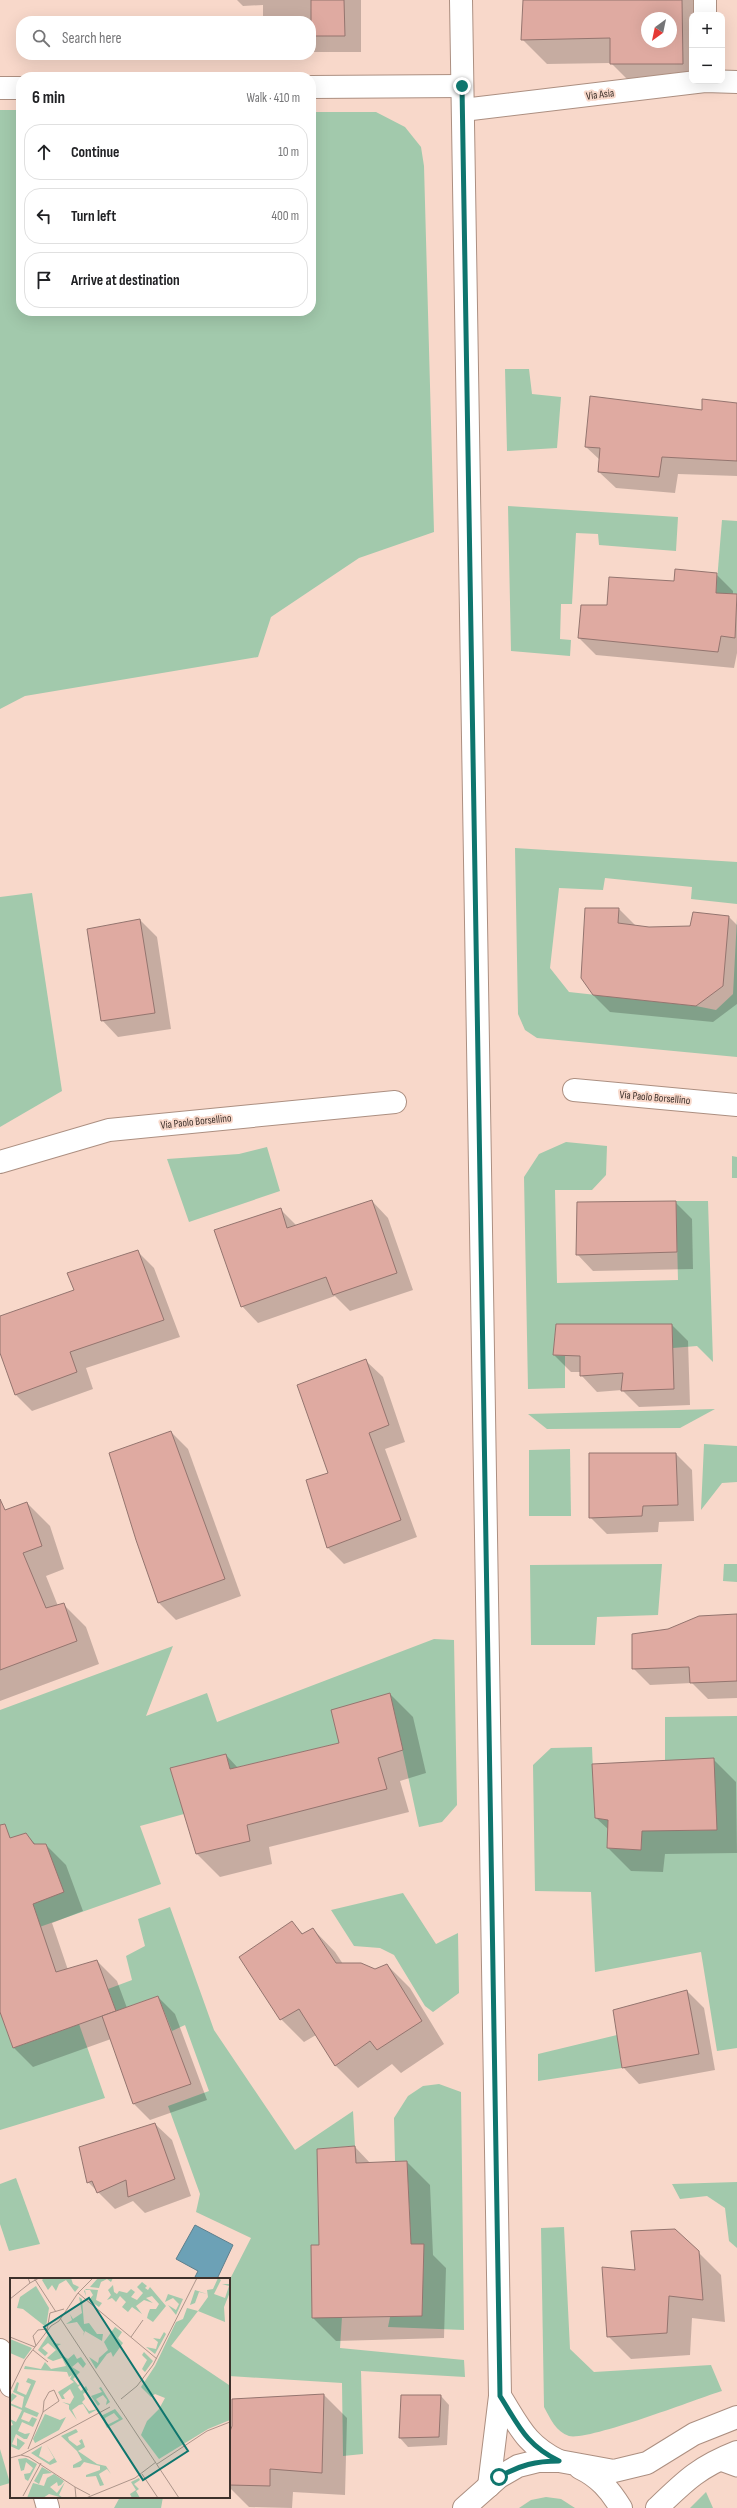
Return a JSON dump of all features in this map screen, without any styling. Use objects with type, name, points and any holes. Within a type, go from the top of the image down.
[{"type":"main road","points":[[461,0],[500,2396],[483,2495]]},
{"type":"main road","points":[[705,0],[705,12]]},
{"type":"main road","name":"Via Asia","points":[[725,82],[737,82]]},
{"type":"main road","name":"Via Asia","points":[[463,110],[689,83]]},
{"type":"main road","points":[[316,87],[462,86]]},
{"type":"main road","points":[[0,88],[16,88]]},
{"type":"main road","name":"Via Paolo Borsellino","points":[[574,1090],[737,1105]]},
{"type":"main road","name":"Via Paolo Borsellino","points":[[0,1162],[109,1130],[395,1102]]},
{"type":"main road","points":[[0,2350],[10,2383]]},
{"type":"main road","points":[[500,2396],[527,2439],[541,2452],[594,2475],[610,2490],[621,2508]]},
{"type":"main road","points":[[464,2508],[483,2495],[499,2477],[518,2466],[538,2461],[566,2463],[614,2471],[647,2463],[694,2434],[737,2417]]},
{"type":"main road","points":[[658,2508],[692,2474],[716,2460],[737,2452]]},
{"type":"main road","points":[[44,2498],[48,2508]]},
{"type":"lane","points":[[716,2460],[737,2468]]},
{"type":"green space","points":[[0,110],[16,110],[16,316],[316,316],[316,112],[376,112],[405,127],[421,147],[424,166],[434,532],[359,558],[271,617],[258,657],[25,696],[0,709]]},
{"type":"green space","points":[[505,369],[529,369],[532,394],[561,397],[557,448],[507,451]]},
{"type":"green space","points":[[508,506],[678,517],[676,551],[599,545],[598,534],[576,533],[572,604],[561,604],[560,639],[571,640],[570,656],[511,651]]},
{"type":"green space","points":[[722,520],[737,521],[737,594],[716,593]]},
{"type":"green space","points":[[515,848],[737,862],[737,904],[691,899],[692,887],[605,878],[603,890],[559,888],[550,968],[569,992],[696,1006],[716,1010],[733,994],[737,918],[737,1057],[537,1038],[525,1030],[518,1014]]},
{"type":"green space","points":[[32,893],[62,1091],[0,1127],[0,897]]},
{"type":"green space","points":[[566,1142],[607,1146],[606,1175],[592,1190],[555,1190],[557,1283],[678,1280],[676,1201],[708,1201],[713,1362],[697,1346],[673,1348],[672,1324],[556,1324],[553,1355],[565,1356],[565,1388],[528,1389],[524,1177],[539,1154]]},
{"type":"green space","points":[[267,1147],[280,1191],[189,1222],[167,1159],[239,1154]]},
{"type":"green space","points":[[732,1156],[737,1157],[737,1178],[732,1178]]},
{"type":"green space","points":[[715,1409],[680,1428],[547,1429],[528,1414]]},
{"type":"green space","points":[[704,1444],[737,1446],[737,1482],[722,1483],[701,1510]]},
{"type":"green space","points":[[570,1449],[571,1516],[529,1516],[529,1450]]},
{"type":"green space","points":[[662,1564],[658,1615],[597,1617],[595,1645],[531,1645],[530,1565]]},
{"type":"green space","points":[[724,1564],[737,1564],[737,1582],[723,1581]]},
{"type":"green space","points":[[434,1639],[454,1640],[457,1805],[442,1822],[419,1827],[390,1693],[339,1743],[230,1769],[226,1754],[170,1768],[184,1814],[140,1826],[161,1884],[0,1941],[0,1710],[173,1646],[146,1716],[207,1693],[217,1722]]},
{"type":"green space","points":[[737,1716],[737,2048],[717,2051],[701,1952],[595,1972],[591,1892],[535,1891],[533,1765],[551,1748],[592,1747],[595,1818],[608,1820],[607,1848],[641,1850],[642,1831],[717,1830],[665,1761],[665,1717]]},
{"type":"green space","points":[[403,1893],[436,1944],[458,1933],[459,1993],[433,2012],[425,2006],[394,1955],[380,1948],[354,1946],[331,1910]]},
{"type":"green space","points":[[170,1907],[214,2030],[295,2150],[353,2111],[355,2146],[317,2149],[318,2216],[337,2216],[336,2245],[311,2245],[342,2317],[340,2348],[464,2360],[465,2377],[361,2371],[363,2454],[343,2456],[342,2383],[230,2376],[230,2279],[251,2238],[196,2212],[200,2194],[168,2106],[209,2091],[185,2025],[172,2031],[158,1996],[116,2011],[108,1989],[132,1980],[126,1956],[145,1946],[138,1919]]},
{"type":"green space","points":[[0,2012],[13,2048],[79,2024],[105,2098],[0,2130]]},
{"type":"green space","points":[[617,2035],[622,2068],[538,2081],[538,2054]]},
{"type":"green space","points":[[439,2084],[461,2092],[464,2330],[388,2327],[390,2317],[422,2316],[423,2244],[411,2244],[407,2161],[395,2161],[394,2118],[408,2096],[423,2086]]},
{"type":"green space","points":[[16,2178],[40,2244],[9,2251],[0,2224],[0,2184]]},
{"type":"green space","points":[[737,2182],[737,2248],[729,2241],[725,2208],[707,2196],[680,2199],[672,2184]]},
{"type":"green space","points":[[564,2227],[570,2349],[594,2372],[711,2365],[722,2391],[598,2432],[580,2436],[569,2436],[557,2428],[544,2407],[541,2228]]},
{"type":"green space","points":[[0,2449],[10,2483],[0,2486]]},
{"type":"green space","points":[[706,2492],[713,2508],[690,2508]]},
{"type":"green space","points":[[546,2497],[561,2499],[575,2508],[519,2508],[531,2500]]},
{"type":"green space","points":[[119,2498],[163,2498],[161,2508],[114,2508]]},
{"type":"water","points":[[195,2225],[233,2245],[217,2278],[194,2278],[198,2271],[176,2259]]},
{"type":"building","points":[[311,0],[344,0],[345,36],[316,36],[316,16],[311,16]]},
{"type":"building","points":[[523,0],[682,0],[683,64],[610,64],[610,38],[521,40]]},
{"type":"building","points":[[590,396],[702,410],[702,399],[737,403],[737,461],[662,457],[659,477],[598,472],[600,448],[585,447]]},
{"type":"building","points":[[675,569],[717,573],[716,593],[737,594],[735,638],[721,636],[718,652],[578,638],[581,605],[607,605],[609,577],[674,581]]},
{"type":"building","points":[[585,908],[619,908],[618,923],[649,927],[690,926],[693,912],[729,916],[723,986],[696,1006],[593,995],[581,978]]},
{"type":"building","points":[[140,919],[155,1013],[101,1021],[87,929]]},
{"type":"building","points":[[372,1200],[397,1273],[333,1295],[326,1277],[241,1307],[214,1230],[281,1208],[287,1228]]},
{"type":"building","points":[[676,1201],[677,1252],[576,1255],[577,1202]]},
{"type":"building","points":[[138,1250],[164,1320],[70,1352],[77,1372],[15,1395],[0,1353],[0,1316],[74,1290],[67,1273]]},
{"type":"building","points":[[556,1324],[672,1324],[674,1389],[621,1391],[623,1373],[580,1376],[580,1356],[553,1355]]},
{"type":"building","points":[[366,1359],[389,1425],[369,1433],[401,1520],[327,1548],[306,1480],[328,1473],[297,1385]]},
{"type":"building","points":[[171,1431],[225,1579],[158,1603],[136,1540],[109,1453]]},
{"type":"building","points":[[589,1453],[676,1453],[678,1505],[643,1506],[642,1516],[589,1518]]},
{"type":"building","points":[[0,1499],[5,1510],[27,1502],[42,1546],[23,1553],[46,1608],[64,1603],[77,1641],[0,1670]]},
{"type":"building","points":[[737,1614],[737,1681],[690,1683],[689,1667],[632,1669],[632,1634],[668,1629],[699,1616]]},
{"type":"building","points":[[390,1693],[403,1750],[378,1758],[387,1789],[247,1825],[250,1841],[196,1854],[170,1768],[226,1754],[230,1769],[339,1743],[331,1710]]},
{"type":"building","points":[[714,1758],[717,1830],[642,1831],[641,1850],[607,1848],[608,1820],[595,1818],[592,1764]]},
{"type":"building","points":[[5,1824],[10,1838],[26,1833],[34,1844],[46,1844],[64,1892],[33,1904],[56,1972],[97,1960],[116,2011],[13,2048],[0,2012],[0,1825]]},
{"type":"building","points":[[292,1921],[302,1934],[313,1928],[336,1963],[361,1963],[375,1969],[387,1964],[422,2021],[377,2050],[370,2041],[335,2066],[299,2009],[280,2020],[239,1957]]},
{"type":"building","points":[[687,1990],[699,2054],[622,2068],[613,2010]]},
{"type":"building","points":[[158,1996],[191,2084],[133,2104],[102,2016]]},
{"type":"building","points":[[155,2123],[175,2179],[128,2197],[126,2180],[97,2193],[92,2181],[87,2183],[79,2147]]},
{"type":"building","points":[[355,2146],[356,2163],[407,2161],[411,2244],[424,2244],[422,2316],[312,2318],[311,2245],[319,2245],[317,2149]]},
{"type":"building","points":[[675,2229],[699,2251],[703,2300],[669,2296],[667,2333],[607,2337],[602,2267],[635,2270],[631,2231]]},
{"type":"building","points":[[324,2394],[322,2473],[270,2469],[270,2486],[230,2485],[230,2431],[232,2426],[232,2399]]},
{"type":"building","points":[[401,2395],[441,2395],[439,2437],[399,2438]]},
{"type":"route","points":[[462,86],[500,2396],[527,2439],[541,2452],[559,2461],[538,2461],[518,2466],[499,2477]]}]
